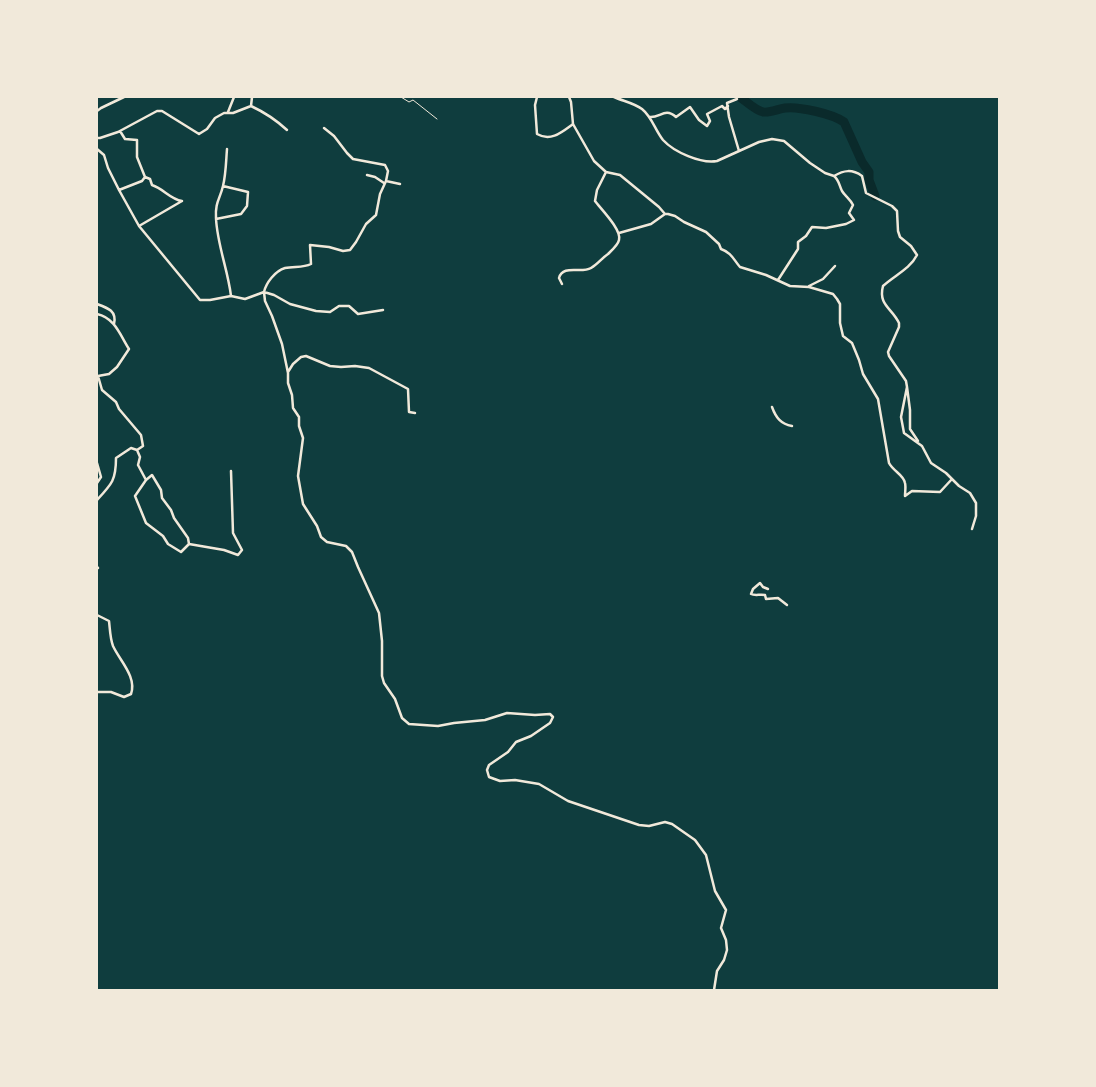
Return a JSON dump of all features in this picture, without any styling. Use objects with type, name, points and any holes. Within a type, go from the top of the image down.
[{"type":"street","points":[[97,111],[124,97]]},
{"type":"street","points":[[228,112],[234,97]]},
{"type":"street","points":[[251,106],[252,97]]},
{"type":"street","points":[[537,97],[535,105],[537,134],[540,136],[555,136],[573,124]]},
{"type":"street","points":[[569,97],[571,102],[573,124],[594,161],[606,172],[620,175],[659,207],[665,214],[675,216],[684,222],[706,232],[719,244],[721,249],[733,256],[740,267],[778,280],[790,286],[809,287],[833,294],[840,304],[840,323],[843,336],[852,343],[860,360],[863,374],[878,399],[889,463],[891,467],[906,481],[905,496],[912,491],[940,492],[952,479]]},
{"type":"street","points":[[614,97],[636,105],[643,110],[650,117],[664,140],[692,158],[711,162],[717,161],[739,150],[759,142],[772,139],[784,141],[810,163],[825,173],[838,179],[842,190],[853,205],[849,213],[854,220],[846,224],[826,228],[812,227],[806,236],[798,242],[798,249],[778,280]]},
{"type":"street","points":[[737,99],[727,103],[732,128],[739,150]]},
{"type":"street","points":[[97,138],[120,132],[157,111],[162,112],[199,134],[207,129],[215,118],[228,112],[232,113],[251,106],[271,116],[287,130]]},
{"type":"street","points":[[650,117],[664,113],[672,114],[676,117],[690,108],[699,120],[707,126],[710,121],[707,114],[722,106],[725,109],[728,106]]},
{"type":"street","points":[[324,128],[334,136],[353,159],[385,165],[388,171],[380,194],[376,215],[366,224],[350,250],[343,251],[329,247],[310,245],[311,264],[307,266],[285,268],[272,278],[266,286],[264,292],[265,301],[275,323],[282,344],[288,373],[288,383],[292,395],[293,408],[299,417],[299,426],[303,438],[298,476],[303,504],[317,526],[321,537],[327,542],[346,546],[352,552],[379,613],[382,640],[382,676],[384,683],[395,699],[402,718],[406,723],[414,726],[438,726],[486,720],[507,713],[535,715],[550,714],[553,718],[550,724],[531,736],[516,742],[508,752],[489,765],[487,770],[489,777],[500,781],[515,780],[539,784],[568,801],[639,825],[649,826],[665,822],[672,824],[695,840],[701,847],[709,866],[715,891],[726,910],[721,928],[726,940],[726,950],[724,960],[717,971],[714,990]]},
{"type":"street","points":[[120,132],[124,139],[137,140],[137,157],[145,177],[150,180],[152,185],[161,188],[175,200],[182,201],[139,226]]},
{"type":"street","points":[[97,149],[104,155],[108,168],[139,226],[200,300],[210,300],[232,296],[246,299],[264,292],[274,295],[290,304],[316,311],[330,312],[339,306],[349,306],[358,314],[383,310]]},
{"type":"street","points":[[228,149],[223,186],[216,204],[216,219],[219,241],[232,296]]},
{"type":"street","points":[[834,176],[840,172],[850,170],[857,172],[862,176],[866,193],[892,206],[896,211],[900,237],[911,246],[918,255],[914,261],[883,286],[881,294],[884,302],[896,318],[899,327],[888,352],[889,356],[906,381],[910,410],[910,429],[922,446],[931,463],[946,473],[959,486],[970,493],[976,503],[976,516],[972,529]]},
{"type":"street","points":[[562,284],[559,278],[564,270],[584,271],[591,268],[619,242],[619,233],[595,201],[596,190],[606,172]]},
{"type":"street","points":[[366,175],[375,177],[385,182],[400,184]]},
{"type":"street","points":[[119,190],[142,181],[145,177]]},
{"type":"street","points":[[216,219],[241,214],[247,206],[248,192],[223,186]]},
{"type":"street","points":[[619,233],[651,224],[665,214]]},
{"type":"street","points":[[809,287],[823,279],[835,266]]},
{"type":"street","points":[[97,304],[114,313],[114,324]]},
{"type":"street","points":[[97,314],[108,318],[114,324],[130,349],[117,367],[109,374],[98,376],[102,390],[116,402],[119,409],[141,435],[143,446],[137,450]]},
{"type":"street","points":[[288,373],[293,364],[301,357],[306,356],[330,366],[355,366],[369,368],[408,389],[409,412],[415,413]]},
{"type":"street","points":[[907,387],[902,406],[902,426],[904,433],[922,446]]},
{"type":"street","points":[[772,407],[781,422],[792,426]]},
{"type":"street","points":[[97,500],[112,484],[116,470],[116,458],[132,448],[137,450],[140,457],[138,465],[146,480]]},
{"type":"street","points":[[97,463],[101,478],[97,483]]},
{"type":"street","points":[[189,544],[224,550],[238,555],[242,550],[233,533],[231,471]]},
{"type":"street","points":[[152,475],[161,490],[162,498],[188,538],[189,544],[181,552],[168,544],[163,536],[146,523],[135,496],[146,480],[152,475]]},
{"type":"street","points":[[768,589],[760,583],[753,589],[751,594],[764,595],[766,599],[778,598],[787,605]]},
{"type":"street","points":[[97,615],[109,621],[113,644],[131,678],[133,689],[131,694],[124,697],[111,692],[97,692]]},
{"type":"path","points":[[401,97],[409,102],[413,100],[437,119]]},
{"type":"waterway","points":[[740,97],[754,108],[763,112],[785,108],[798,108],[832,116],[844,122],[862,162],[869,172],[869,180],[875,196]]}]
